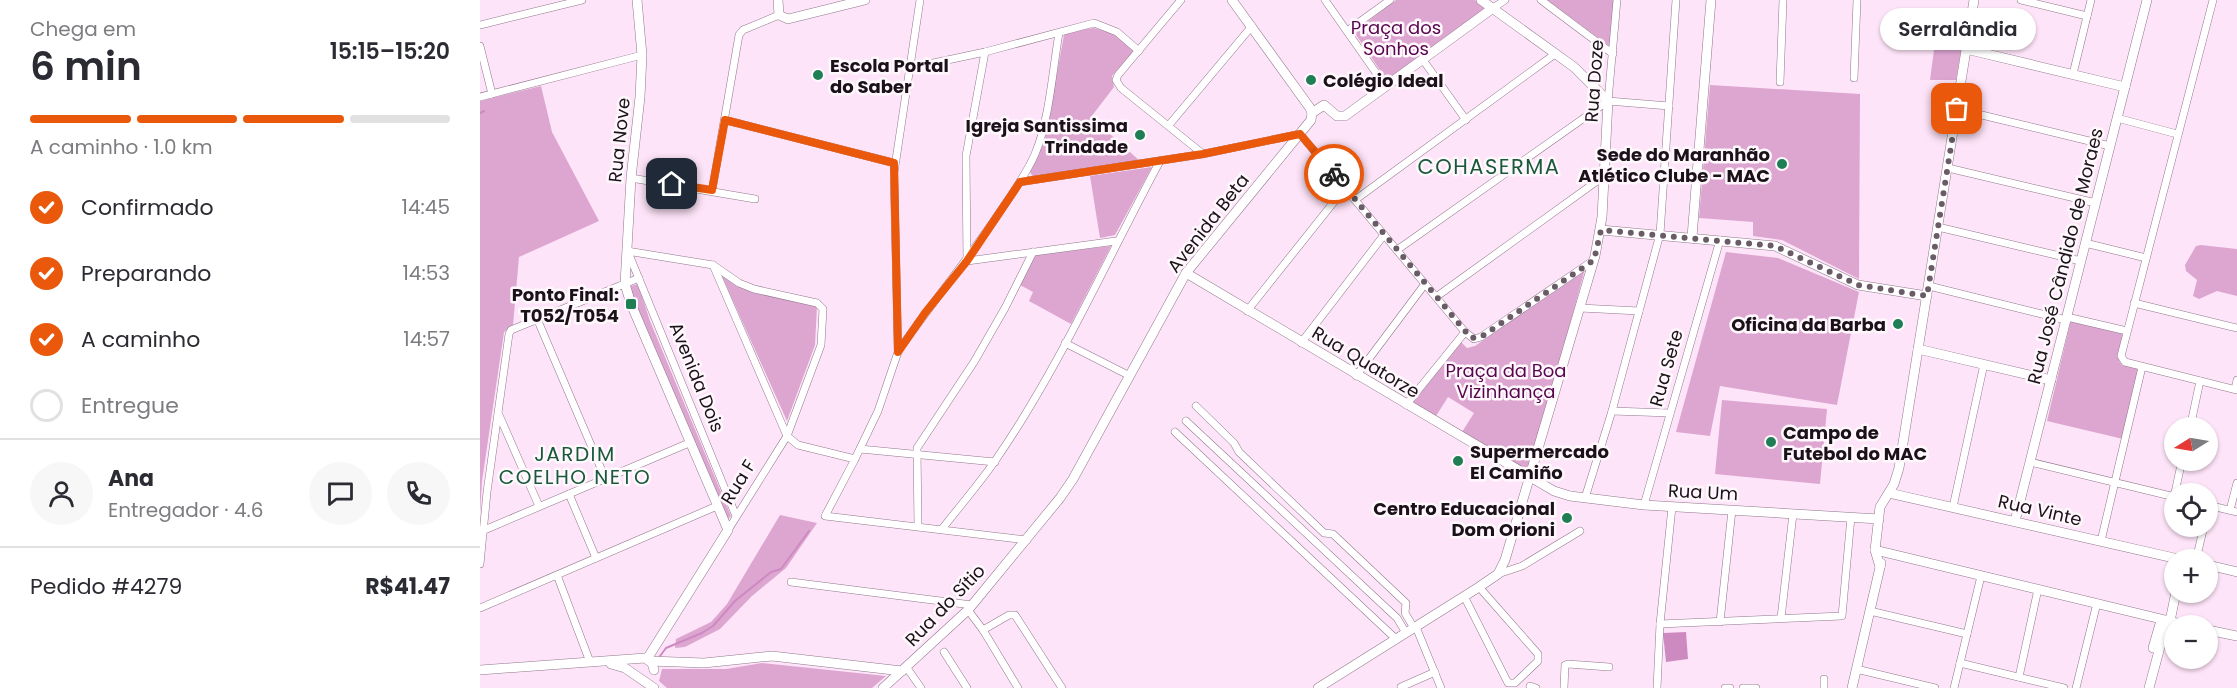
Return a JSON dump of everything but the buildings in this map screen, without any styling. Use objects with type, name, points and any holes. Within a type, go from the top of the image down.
[{"type":"street","points":[[480,25],[582,0]]},
{"type":"street","name":"Rua Nove","points":[[625,284],[631,178],[642,55],[638,0]]},
{"type":"street","points":[[778,0],[779,15]]},
{"type":"street","points":[[712,190],[739,36],[743,30],[779,15],[791,18],[865,0]]},
{"type":"street","points":[[898,352],[894,163],[920,0]]},
{"type":"street","points":[[1181,0],[1118,75],[1118,84],[1203,154]]},
{"type":"street","points":[[1232,0],[1312,113],[1325,106],[1337,116],[1343,117],[1423,60],[1492,4],[1505,0]]},
{"type":"street","points":[[1325,0],[1386,87]]},
{"type":"street","points":[[1347,31],[1390,0]]},
{"type":"street","points":[[1481,0],[1492,4],[1588,78],[1608,101]]},
{"type":"street","points":[[1541,0],[1613,54]]},
{"type":"street","name":"Rua Doze","points":[[1498,574],[1505,560],[1530,478],[1601,230],[1608,101],[1617,0]]},
{"type":"street","points":[[1585,498],[1612,411],[1660,234],[1676,0]]},
{"type":"street","points":[[1692,237],[1711,0]]},
{"type":"street","points":[[1780,82],[1784,0]]},
{"type":"street","points":[[1854,78],[1857,0]]},
{"type":"street","points":[[1852,688],[1880,567],[1879,519],[1882,503],[1889,493],[1899,468],[1974,0]]},
{"type":"street","points":[[2021,0],[2087,16]]},
{"type":"street","points":[[2073,74],[2091,0]]},
{"type":"street","name":"Rua José Cândido de Moraes","points":[[2015,521],[2147,0]]},
{"type":"street","points":[[2213,0],[2121,354],[2122,360],[2142,367],[2200,381],[2236,389],[2237,380]]},
{"type":"street","points":[[910,68],[985,52],[1094,23],[1117,32],[1139,51]]},
{"type":"street","points":[[1168,125],[1252,26]]},
{"type":"street","points":[[1027,540],[825,516],[878,411],[898,352],[925,313],[967,261],[1020,182],[1040,141],[1059,33]]},
{"type":"street","points":[[480,46],[492,94]]},
{"type":"street","points":[[1966,49],[2125,87]]},
{"type":"street","points":[[967,261],[966,156],[985,52]]},
{"type":"street","points":[[1355,200],[1555,54]]},
{"type":"street","points":[[480,96],[642,55]]},
{"type":"street","points":[[1423,60],[1466,120]]},
{"type":"street","points":[[1397,250],[1608,101],[1669,106]]},
{"type":"street","points":[[1957,109],[2110,146]]},
{"type":"street","name":"Avenida Beta","points":[[1027,540],[1073,479],[1186,273],[1300,134],[1311,120],[1312,113]]},
{"type":"street","points":[[2117,118],[2177,134]]},
{"type":"street","points":[[725,120],[894,163]]},
{"type":"street","points":[[1020,182],[1203,154],[1300,134],[1471,338],[1481,337],[1594,260]]},
{"type":"street","points":[[942,529],[995,462],[1023,418],[1160,161]]},
{"type":"street","points":[[1948,168],[2096,203]]},
{"type":"street","points":[[1436,297],[1604,176]]},
{"type":"street","points":[[631,178],[755,199]]},
{"type":"street","points":[[1247,311],[1345,188]]},
{"type":"street","points":[[1938,227],[2081,261]]},
{"type":"street","points":[[1601,230],[1775,246],[1858,285],[1927,296]]},
{"type":"street","points":[[1300,342],[1384,235]]},
{"type":"street","name":"Rua Sete","points":[[1644,505],[1720,240]]},
{"type":"street","points":[[967,261],[1116,241]]},
{"type":"street","points":[[2085,243],[2146,258]]},
{"type":"street","points":[[627,251],[712,265],[787,436],[798,445],[855,459]]},
{"type":"street","name":"Avenida Dois","points":[[627,251],[736,516]]},
{"type":"street","points":[[918,526],[916,453],[920,442],[974,362],[1033,252]]},
{"type":"street","name":"Rua F","points":[[638,676],[634,664],[649,664],[736,516],[787,436],[821,345],[823,309],[817,303],[754,289],[739,283],[712,265]]},
{"type":"street","name":"Rua Quatorze","points":[[1186,273],[1530,478]]},
{"type":"street","points":[[480,564],[482,531],[508,338],[511,330],[538,321],[639,278]]},
{"type":"street","name":"Avenida Dois","points":[[625,284],[631,304],[689,443],[728,530]]},
{"type":"street","points":[[1356,376],[1425,284]]},
{"type":"street","points":[[1929,286],[2127,332]]},
{"type":"street","points":[[2134,303],[2237,328]]},
{"type":"street","points":[[1580,308],[1639,311]]},
{"type":"street","points":[[538,321],[605,478]]},
{"type":"street","points":[[1406,405],[1465,332]]},
{"type":"street","points":[[1065,343],[1130,376]]},
{"type":"street","points":[[1918,349],[2051,380]]},
{"type":"street","points":[[1953,507],[1984,364]]},
{"type":"street","points":[[2101,541],[2142,367]]},
{"type":"street","points":[[2192,417],[2200,381]]},
{"type":"street","points":[[1196,406],[1234,443],[1239,452],[1324,533],[1333,534],[1406,603],[1405,613],[1441,688]]},
{"type":"street","points":[[1612,411],[1670,413]]},
{"type":"street","points":[[498,413],[539,506]]},
{"type":"street","points":[[1186,421],[1412,629]]},
{"type":"street","points":[[1174,432],[1396,639]]},
{"type":"street","points":[[482,531],[689,443]]},
{"type":"street","points":[[860,449],[995,462]]},
{"type":"street","points":[[2030,462],[2164,495]]},
{"type":"street","name":"Rua Um","points":[[1530,478],[1554,491],[1585,498],[1644,505],[1879,519]]},
{"type":"street","points":[[2218,508],[2234,511],[2237,483]]},
{"type":"street","name":"Rua Vinte","points":[[1889,493],[2164,556]]},
{"type":"street","points":[[569,494],[597,558]]},
{"type":"street","points":[[480,608],[717,506]]},
{"type":"street","points":[[1657,688],[1660,624],[1672,507]]},
{"type":"street","points":[[1720,622],[1732,510]]},
{"type":"street","points":[[1781,618],[1793,514]]},
{"type":"street","points":[[1660,624],[1842,616],[1851,517]]},
{"type":"street","points":[[1318,688],[1498,574],[1522,566],[1580,531]]},
{"type":"street","name":"Rua do Sítio","points":[[883,688],[970,608],[1027,540]]},
{"type":"street","points":[[1879,551],[2097,603],[2164,622]]},
{"type":"street","points":[[2218,567],[2237,572]]},
{"type":"street","points":[[557,575],[590,662]]},
{"type":"street","points":[[1954,688],[1981,576]]},
{"type":"street","points":[[791,582],[970,608],[1018,688]]},
{"type":"street","points":[[1464,596],[1508,683],[1515,683],[1538,661],[1538,654],[1479,587]]},
{"type":"street","points":[[2019,677],[2038,589]]},
{"type":"street","points":[[2076,688],[2097,603]]},
{"type":"street","points":[[1870,611],[1966,634]]},
{"type":"street","points":[[983,630],[1009,615],[1015,615],[1062,688]]},
{"type":"street","points":[[2143,688],[2159,626],[2164,623]]},
{"type":"street","points":[[2149,688],[2164,632]]},
{"type":"street","points":[[2218,632],[2237,636]]},
{"type":"street","points":[[2218,637],[2237,642]]},
{"type":"street","points":[[944,652],[967,688]]},
{"type":"street","points":[[480,670],[590,662],[704,663],[772,656],[905,669],[921,688]]},
{"type":"street","points":[[590,662],[615,664],[653,687]]},
{"type":"street","points":[[1564,688],[1566,665],[1570,663],[1609,667]]},
{"type":"street","points":[[1960,663],[2064,688]]},
{"type":"street","points":[[638,676],[646,678],[649,664]]},
{"type":"street","points":[[649,664],[650,681],[653,687]]},
{"type":"street","points":[[1856,669],[1935,688]]},
{"type":"street","points":[[1401,687],[1435,672]]},
{"type":"street","points":[[1824,679],[1824,688]]},
{"type":"street","points":[[1725,688],[1731,688]]},
{"type":"street","points":[[1743,688],[1756,688]]},
{"type":"green space","name":"Praça dos Sonhos","points":[[1396,0],[1475,0],[1486,8],[1388,82],[1354,32]]},
{"type":"green space","points":[[1547,0],[1614,0],[1611,47]]},
{"type":"green space","points":[[1928,15],[1966,20],[1956,80],[1930,80],[1934,50],[1930,49],[1932,33],[1926,31]]},
{"type":"green space","points":[[1094,28],[1114,34],[1134,51],[1112,76],[1114,87],[1091,117],[1141,162],[1033,177],[1030,172],[1045,138],[1064,35]]},
{"type":"green space","name":"Sede do Maranhão Atlético Clube - MAC","points":[[1710,85],[1860,94],[1859,279],[1782,240],[1753,236],[1753,222],[1699,218]]},
{"type":"green space","points":[[541,86],[552,132],[599,221],[519,257],[513,325],[504,332],[482,481],[480,514],[480,101]]},
{"type":"green space","points":[[1152,167],[1115,235],[1100,238],[1090,176]]},
{"type":"green space","points":[[1111,246],[1071,324],[1029,301],[1033,292],[1020,285],[1035,255]]},
{"type":"green space","points":[[2196,246],[2237,249],[2237,296],[2217,291],[2199,299],[2193,296],[2197,280],[2186,271],[2185,265]]},
{"type":"green space","points":[[1726,252],[1778,258],[1859,292],[1837,405],[1720,386],[1710,436],[1676,432]]},
{"type":"green space","name":"Praça da Boa Vizinhança","points":[[1585,269],[1529,473],[1462,432],[1474,413],[1448,397],[1436,416],[1413,403],[1461,342],[1467,348],[1475,346]]},
{"type":"green space","points":[[721,274],[737,285],[817,306],[815,345],[787,421]]},
{"type":"green space","points":[[638,284],[650,321],[731,516],[727,520],[633,304],[631,286]]},
{"type":"green space","points":[[2071,320],[2123,333],[2119,361],[2122,365],[2139,369],[2123,439],[2047,421]]},
{"type":"green space","name":"Campo de Futebol do MAC","points":[[1722,400],[1827,409],[1820,484],[1715,474]]},
{"type":"green space","points":[[780,515],[817,523],[786,568],[752,596],[720,629],[685,647],[675,648],[676,639],[711,622],[727,604]]},
{"type":"green space","points":[[762,663],[886,676],[872,688],[667,688],[659,681],[662,669],[726,669]]},
{"type":"shaded area","points":[[1686,632],[1688,659],[1666,662],[1663,633]]},
{"type":"waterway","points":[[480,113],[484,111]]},
{"type":"waterway","points":[[660,656],[666,648],[713,626],[735,601],[771,572],[781,569],[809,531]]},
{"type":"way so far","points":[[1334,174],[1471,338],[1481,337],[1594,260],[1601,230],[1775,246],[1858,285],[1927,296],[1957,109]]},
{"type":"place","name":"Escola Portal do Saber","points":[[818,75]]},
{"type":"place","name":"Colégio Ideal","points":[[1311,80]]},
{"type":"place","name":"Serralândia","points":[[1957,109]]},
{"type":"place","name":"Igreja Santissima Trindade","points":[[1140,135]]},
{"type":"place","name":"Sede do Maranhão Atlético Clube - MAC","points":[[1782,164]]},
{"type":"place","name":"Ponto Final: T052/T054","points":[[631,304]]},
{"type":"place","name":"Oficina da Barba","points":[[1898,324]]},
{"type":"place","name":"Campo de Futebol do MAC","points":[[1771,442]]},
{"type":"place","name":"Supermercado El Camiño","points":[[1458,461]]},
{"type":"place","name":"Centro Educacional Dom Orioni","points":[[1567,518]]},
{"type":"district","name":"COHASERMA","points":[[1489,166]]},
{"type":"district","name":"JARDIM COELHO NETO","points":[[575,466]]},
{"type":"route","points":[[672,184],[712,190],[725,120],[894,163],[898,352],[925,313],[967,261],[1020,182],[1203,154],[1300,134],[1334,174]]}]
